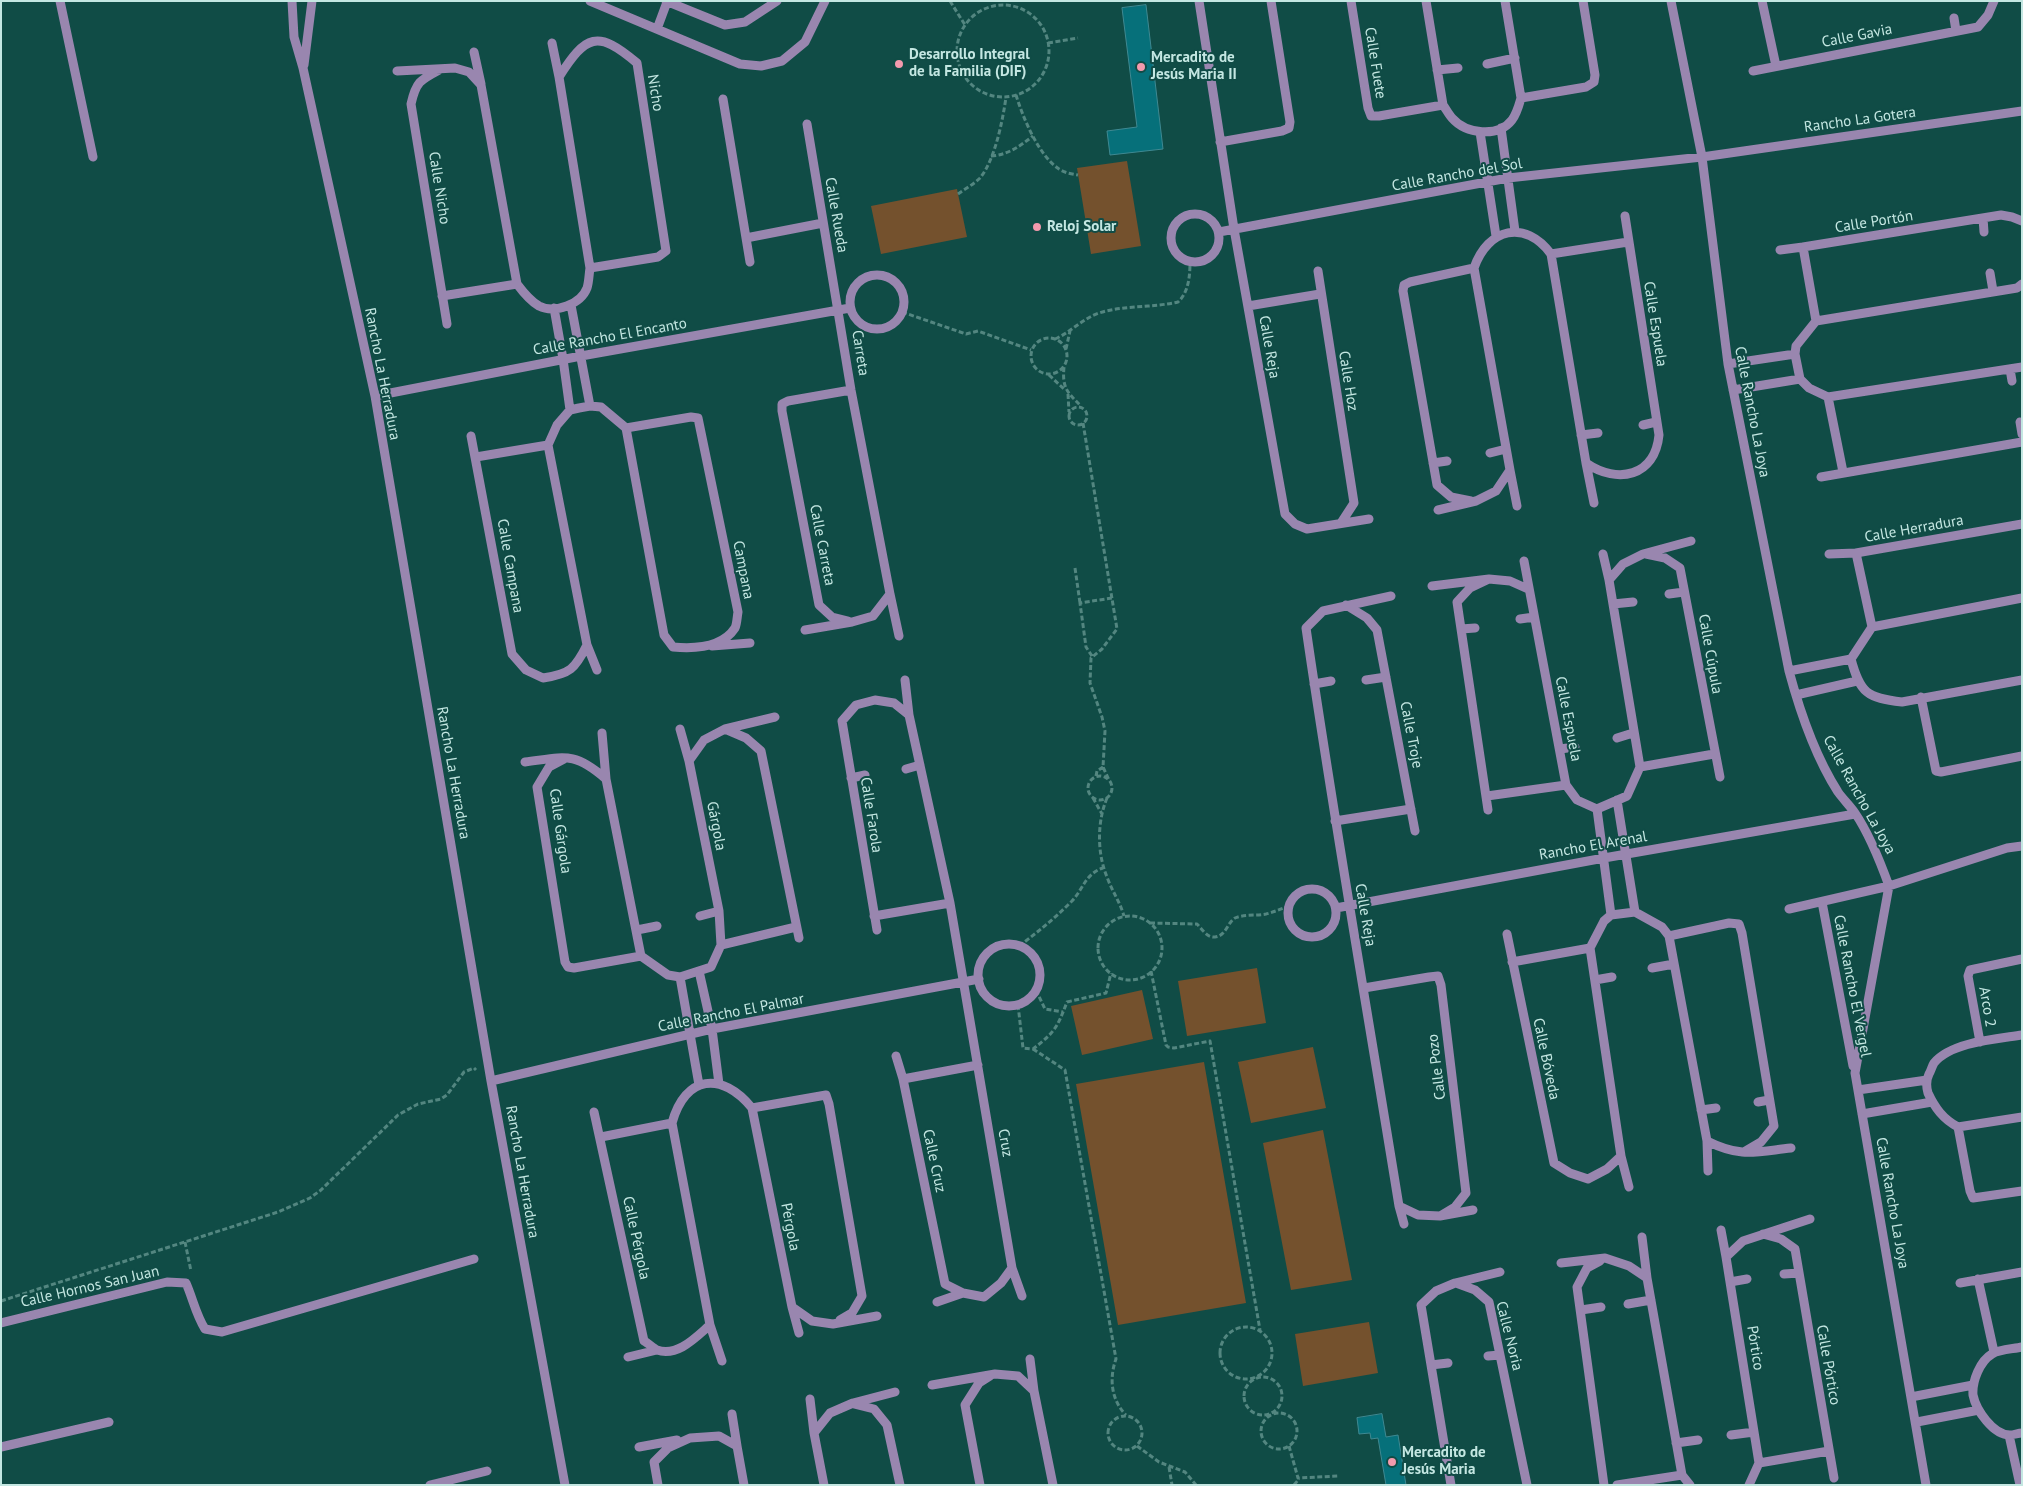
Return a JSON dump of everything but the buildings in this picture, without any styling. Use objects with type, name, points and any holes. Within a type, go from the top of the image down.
[{"type":"street","points":[[60,1],[93,157]]},
{"type":"street","name":"Rancho La Herradura","points":[[292,1],[294,37],[303,68],[375,396],[491,1081],[565,1485]]},
{"type":"street","name":"Rancho La Herradura","points":[[303,68],[312,1]]},
{"type":"street","points":[[590,1],[740,64],[761,66],[782,61],[805,42],[826,1]]},
{"type":"street","points":[[657,29],[666,2],[725,26],[745,22],[777,1]]},
{"type":"street","name":"Calle Reja","points":[[1199,1],[1234,229],[1285,514],[1295,524],[1306,530],[1341,523]]},
{"type":"street","points":[[1220,142],[1282,131],[1289,128],[1290,122],[1271,1]]},
{"type":"street","name":"Calle Fuete","points":[[1351,1],[1368,108],[1371,116],[1443,105]]},
{"type":"street","points":[[1426,1],[1443,105],[1453,120],[1470,130],[1480,132],[1502,128],[1512,121],[1518,110],[1521,98],[1506,1]]},
{"type":"street","points":[[1521,98],[1586,87],[1594,82],[1595,75],[1583,1]]},
{"type":"street","name":"Calle Rancho La Joya","points":[[1671,1],[1702,157],[1728,364],[1789,671],[1818,753],[1838,792],[1855,814],[1880,860],[1889,886],[1854,1073],[1917,1422],[1926,1485]]},
{"type":"street","points":[[1762,1],[1776,66]]},
{"type":"street","name":"Calle Gavia","points":[[1753,71],[1978,27],[1988,15],[1994,1]]},
{"type":"street","points":[[1954,18],[1956,31]]},
{"type":"street","name":"Nicho","points":[[559,76],[574,54],[586,44],[599,41],[618,47],[636,63],[664,233],[666,251],[658,257],[590,268]]},
{"type":"street","points":[[474,52],[517,284],[529,299],[541,307],[562,307],[587,288],[590,268],[552,43]]},
{"type":"street","points":[[1487,64],[1515,58]]},
{"type":"street","name":"Calle Nicho","points":[[442,68],[425,77],[415,87],[411,104],[447,324]]},
{"type":"street","points":[[397,70],[455,68],[469,72],[481,84]]},
{"type":"street","points":[[1437,70],[1458,68]]},
{"type":"street","points":[[723,99],[750,262]]},
{"type":"street","name":"Rancho La Gotera","points":[[1702,157],[2022,111]]},
{"type":"street","name":"Calle Rueda","points":[[807,124],[839,310]]},
{"type":"street","points":[[1502,128],[1515,232]]},
{"type":"street","points":[[1480,132],[1488,182],[1500,235]]},
{"type":"street","name":"Calle Rancho del Sol","points":[[1219,232],[1508,178],[1702,157]]},
{"type":"street","points":[[1192,213],[1201,214],[1214,222],[1219,232],[1219,244],[1211,256],[1197,262],[1190,261],[1182,258],[1172,245],[1171,237],[1178,221],[1184,216],[1192,213]]},
{"type":"street","name":"Calle Portón","points":[[1780,250],[2001,215],[2022,221]]},
{"type":"street","name":"Calle Espuela","points":[[1586,463],[1606,474],[1618,476],[1628,474],[1647,464],[1655,453],[1658,435],[1625,216]]},
{"type":"street","points":[[1983,218],[1984,232]]},
{"type":"street","points":[[746,238],[823,223]]},
{"type":"street","points":[[1517,506],[1474,268],[1478,256],[1500,235],[1515,232],[1534,237],[1544,244],[1551,254],[1594,503]]},
{"type":"street","points":[[1551,254],[1628,242]]},
{"type":"street","points":[[1803,247],[1816,320]]},
{"type":"street","points":[[1474,268],[1410,282],[1404,285],[1403,291],[1437,486],[1451,497],[1476,502]]},
{"type":"street","name":"Calle Hoz","points":[[1318,271],[1320,294],[1354,503],[1341,523]]},
{"type":"street","points":[[1990,273],[1993,292]]},
{"type":"street","points":[[875,275],[884,276],[898,285],[904,303],[898,320],[890,326],[881,329],[863,326],[856,320],[850,308],[850,296],[854,288],[860,281],[875,275]]},
{"type":"street","points":[[442,296],[517,284]]},
{"type":"street","points":[[2020,286],[1816,320],[1796,346],[1794,354],[1800,379],[1809,388],[1828,397],[2022,367]]},
{"type":"street","points":[[1248,306],[1320,294]]},
{"type":"street","points":[[562,307],[580,356],[590,406]]},
{"type":"street","points":[[562,307],[563,359],[574,409]]},
{"type":"street","name":"Calle Rancho El Encanto","points":[[375,396],[563,359],[850,308]]},
{"type":"street","name":"Carreta","points":[[782,404],[851,390],[839,310]]},
{"type":"street","points":[[1728,364],[1794,354]]},
{"type":"street","points":[[2010,369],[2012,381]]},
{"type":"street","points":[[1733,390],[1800,379]]},
{"type":"street","points":[[851,390],[899,636]]},
{"type":"street","points":[[1828,397],[1843,472]]},
{"type":"street","name":"Calle Carreta","points":[[782,404],[819,605],[832,617],[852,622]]},
{"type":"street","points":[[597,670],[587,645],[548,445],[556,424],[574,409],[601,406],[626,428]]},
{"type":"street","name":"Campana","points":[[691,416],[698,418],[738,612],[736,627],[725,638],[709,646],[690,649],[673,647],[664,635],[626,428],[691,416]]},
{"type":"street","points":[[1643,426],[1656,422]]},
{"type":"street","points":[[2020,422],[2022,434]]},
{"type":"street","points":[[1582,434],[1598,433]]},
{"type":"street","name":"Calle Campana","points":[[471,436],[512,654],[526,670],[543,678],[567,672],[578,663],[587,645]]},
{"type":"street","points":[[1821,477],[2022,442]]},
{"type":"street","points":[[476,457],[548,445]]},
{"type":"street","points":[[1490,453],[1506,450]]},
{"type":"street","points":[[1433,463],[1447,460]]},
{"type":"street","points":[[1438,510],[1476,502],[1496,491],[1510,470]]},
{"type":"street","points":[[1341,523],[1369,519]]},
{"type":"street","name":"Calle Herradura","points":[[1872,627],[1856,553],[2022,524]]},
{"type":"street","points":[[1609,580],[1623,564],[1643,554],[1692,541]]},
{"type":"street","points":[[1829,554],[1856,553]]},
{"type":"street","points":[[1603,554],[1640,767],[1627,796],[1597,809],[1611,915]]},
{"type":"street","name":"Calle Cúpula","points":[[1643,554],[1665,558],[1680,568],[1714,754],[1720,777]]},
{"type":"street","name":"Calle Espuela","points":[[1524,561],[1566,785],[1577,800],[1597,809]]},
{"type":"street","points":[[1488,810],[1456,602],[1470,588],[1490,579]]},
{"type":"street","points":[[1432,586],[1490,579],[1510,581],[1528,589]]},
{"type":"street","points":[[1669,594],[1684,592]]},
{"type":"street","points":[[805,630],[852,622],[873,616],[890,594]]},
{"type":"street","points":[[1346,605],[1391,596]]},
{"type":"street","points":[[1789,671],[1851,659],[1872,627],[2022,598]]},
{"type":"street","points":[[1613,604],[1633,602]]},
{"type":"street","name":"Calle Reja","points":[[1346,605],[1323,611],[1306,628],[1348,906],[1364,988],[1399,1206]]},
{"type":"street","name":"Calle Troje","points":[[1346,605],[1367,618],[1377,630],[1415,831]]},
{"type":"street","points":[[1520,619],[1534,617]]},
{"type":"street","points":[[1461,629],[1475,628]]},
{"type":"street","points":[[709,646],[750,643]]},
{"type":"street","points":[[1851,659],[1857,681],[1870,695],[1885,700],[1902,702],[2022,680]]},
{"type":"street","points":[[1366,680],[1386,677]]},
{"type":"street","points":[[905,680],[909,715],[950,903],[964,982]]},
{"type":"street","points":[[1314,684],[1331,681]]},
{"type":"street","points":[[1796,695],[1857,681]]},
{"type":"street","points":[[1921,697],[1936,771],[1941,772],[2022,756]]},
{"type":"street","name":"Calle Farola","points":[[877,930],[842,721],[856,706],[875,700],[894,703],[909,715]]},
{"type":"street","points":[[689,762],[704,740],[725,729],[775,717]]},
{"type":"street","points":[[680,729],[689,762]]},
{"type":"street","points":[[725,729],[746,738],[761,751],[799,938]]},
{"type":"street","points":[[602,733],[606,779],[641,956],[668,975],[680,977],[711,967],[721,945],[796,926]]},
{"type":"street","points":[[1617,738],[1633,733]]},
{"type":"street","points":[[1560,749],[1576,747]]},
{"type":"street","points":[[1640,767],[1714,754]]},
{"type":"street","points":[[525,762],[568,756],[590,765],[606,779]]},
{"type":"street","name":"Calle Gárgola","points":[[568,756],[549,767],[538,787],[568,967],[574,968],[641,956]]},
{"type":"street","name":"Gárgola","points":[[689,762],[718,911],[721,945]]},
{"type":"street","points":[[906,769],[920,765]]},
{"type":"street","points":[[851,778],[865,775]]},
{"type":"street","points":[[1487,796],[1566,785]]},
{"type":"street","points":[[1617,800],[1635,912]]},
{"type":"street","points":[[1335,820],[1411,810]]},
{"type":"street","name":"Rancho El Arenal","points":[[1336,908],[1855,814]]},
{"type":"street","name":"Calle Rancho El Vergel","points":[[1854,1073],[1822,902],[1889,886],[2008,848],[2022,846]]},
{"type":"street","points":[[1312,889],[1326,894],[1336,908],[1334,924],[1329,931],[1314,938],[1306,937],[1292,928],[1287,914],[1289,906],[1298,894],[1312,889]]},
{"type":"street","points":[[1789,908],[1822,902]]},
{"type":"street","points":[[874,916],[950,903]]},
{"type":"street","points":[[700,916],[718,911]]},
{"type":"street","points":[[1629,1187],[1621,1156],[1590,948],[1604,921],[1611,915],[1635,912],[1662,927],[1669,936],[1707,1141],[1708,1171]]},
{"type":"street","points":[[1669,936],[1730,923],[1738,924],[1742,934],[1774,1126],[1761,1142],[1742,1154]]},
{"type":"street","points":[[637,930],[657,926]]},
{"type":"street","points":[[1507,934],[1512,962],[1590,948]]},
{"type":"street","points":[[1008,944],[1019,946],[1028,951],[1039,967],[1040,976],[1036,990],[1026,1001],[1018,1005],[998,1004],[983,991],[979,979],[982,960],[988,952],[998,946],[1008,944]]},
{"type":"street","name":"Arco 2","points":[[1980,1042],[1968,976],[1970,970],[2022,959]]},
{"type":"street","name":"Calle Bóveda","points":[[1512,962],[1554,1163],[1570,1173],[1588,1178],[1607,1169],[1621,1156]]},
{"type":"street","points":[[1652,968],[1674,964]]},
{"type":"street","points":[[695,972],[712,1029],[719,1084]]},
{"type":"street","name":"Calle Pozo","points":[[1364,988],[1438,976],[1441,985],[1466,1194],[1455,1207],[1440,1216]]},
{"type":"street","points":[[1595,980],[1612,976]]},
{"type":"street","points":[[680,977],[700,1085]]},
{"type":"street","name":"Calle Rancho El Palmar","points":[[491,1081],[712,1029],[979,979]]},
{"type":"street","name":"Cruz","points":[[964,982],[1012,1268],[1022,1296]]},
{"type":"street","name":"Arco 2","points":[[1926,1080],[1934,1063],[1965,1045],[2022,1035]]},
{"type":"street","points":[[896,1056],[902,1079],[978,1065]]},
{"type":"street","name":"Calle Cruz","points":[[902,1079],[945,1284],[964,1293],[984,1296],[1001,1283],[1012,1268]]},
{"type":"street","points":[[1858,1090],[1926,1080],[1932,1102],[1941,1115],[1958,1127],[2022,1117]]},
{"type":"street","points":[[722,1361],[710,1325],[672,1123],[676,1109],[684,1096],[700,1085],[710,1082],[733,1089],[752,1108],[826,1095],[862,1296],[852,1313],[833,1324]]},
{"type":"street","points":[[1758,1102],[1770,1100]]},
{"type":"street","points":[[1862,1114],[1932,1102]]},
{"type":"street","name":"Pérgola","points":[[752,1108],[792,1307]]},
{"type":"street","points":[[1701,1110],[1716,1108]]},
{"type":"street","name":"Calle Pérgola","points":[[594,1112],[644,1340],[657,1350]]},
{"type":"street","points":[[601,1137],[672,1123]]},
{"type":"street","points":[[1958,1127],[1970,1192],[1973,1198],[1978,1199],[2022,1191]]},
{"type":"street","points":[[1707,1141],[1723,1149],[1742,1154],[1791,1148]]},
{"type":"street","points":[[1399,1206],[1418,1215],[1440,1216],[1473,1210]]},
{"type":"street","points":[[1399,1206],[1404,1224]]},
{"type":"street","points":[[1726,1257],[1742,1240],[1810,1219]]},
{"type":"street","points":[[1721,1230],[1726,1257]]},
{"type":"street","name":"Calle Pórtico","points":[[1762,1234],[1781,1239],[1795,1249],[1834,1478]]},
{"type":"street","points":[[1642,1237],[1647,1278],[1682,1475],[1690,1485]]},
{"type":"street","name":"Pórtico","points":[[1726,1257],[1759,1463]]},
{"type":"street","points":[[1561,1263],[1605,1258],[1628,1266],[1647,1278]]},
{"type":"street","points":[[1604,1485],[1578,1286],[1587,1268],[1605,1258]]},
{"type":"street","points":[[186,1283],[198,1317],[205,1329],[222,1332],[474,1259]]},
{"type":"street","points":[[1451,1485],[1421,1306],[1436,1291],[1456,1283],[1500,1272]]},
{"type":"street","points":[[1960,1283],[2022,1272]]},
{"type":"street","points":[[1784,1274],[1799,1273]]},
{"type":"street","points":[[1730,1282],[1747,1279]]},
{"type":"street","points":[[1978,1279],[1994,1352]]},
{"type":"street","name":"Calle Hornos San Juan","points":[[1,1322],[167,1282],[186,1283]]},
{"type":"street","name":"Calle Noria","points":[[1456,1283],[1475,1290],[1489,1302],[1528,1485]]},
{"type":"street","points":[[937,1302],[964,1293]]},
{"type":"street","points":[[1628,1304],[1651,1300]]},
{"type":"street","points":[[792,1307],[812,1321],[833,1324],[877,1316]]},
{"type":"street","points":[[792,1307],[799,1333]]},
{"type":"street","points":[[1581,1310],[1601,1307]]},
{"type":"street","points":[[628,1357],[657,1350],[672,1352],[691,1342],[710,1325]]},
{"type":"street","points":[[2022,1348],[1994,1352],[1985,1358],[1973,1385],[1974,1396],[1979,1410],[1989,1423],[2000,1433],[2009,1435],[2022,1433]]},
{"type":"street","points":[[1488,1356],[1500,1354]]},
{"type":"street","points":[[1030,1359],[1034,1391],[1053,1485]]},
{"type":"street","points":[[1431,1365],[1448,1363]]},
{"type":"street","points":[[932,1385],[995,1374],[1018,1376],[1034,1391]]},
{"type":"street","points":[[980,1485],[966,1405],[979,1383],[995,1374]]},
{"type":"street","points":[[1911,1397],[1973,1385]]},
{"type":"street","points":[[814,1433],[830,1413],[895,1392]]},
{"type":"street","points":[[810,1399],[814,1433],[824,1485]]},
{"type":"street","points":[[853,1404],[874,1409],[887,1425],[900,1485]]},
{"type":"street","points":[[1917,1422],[1979,1410]]},
{"type":"street","points":[[732,1414],[744,1485]]},
{"type":"street","points":[[1,1447],[109,1422]]},
{"type":"street","points":[[1731,1435],[1754,1432]]},
{"type":"street","points":[[2009,1435],[2020,1485]]},
{"type":"street","points":[[639,1447],[690,1438],[719,1436],[737,1446]]},
{"type":"street","points":[[658,1485],[654,1462],[668,1448],[690,1438]]},
{"type":"street","points":[[1676,1443],[1698,1440]]},
{"type":"street","points":[[1749,1485],[1759,1463],[1829,1451]]},
{"type":"street","points":[[430,1485],[487,1471]]},
{"type":"street","points":[[1617,1485],[1682,1475]]},
{"type":"path","points":[[950,1],[964,25]]},
{"type":"path","points":[[996,3],[1015,6],[1028,12],[1039,23],[1047,36],[1049,50],[1047,65],[1040,78],[1030,89],[1016,96],[1006,97],[986,94],[973,86],[963,74],[957,59],[957,44],[964,25],[972,16],[996,3]]},
{"type":"path","points":[[1048,43],[1078,38]]},
{"type":"path","points":[[1016,96],[1021,112],[1033,136],[1047,157],[1058,169],[1078,175]]},
{"type":"path","points":[[958,194],[980,177],[991,156],[1004,116],[1006,97]]},
{"type":"path","points":[[991,156],[1000,156],[1014,150],[1033,136]]},
{"type":"path","points":[[1092,656],[1102,649],[1117,629],[1083,423],[1087,415],[1060,384],[1034,367],[1030,356],[1031,350],[1038,341],[1055,339],[1070,331],[1082,320],[1110,310],[1178,302],[1184,295],[1190,275],[1190,261]]},
{"type":"path","points":[[902,312],[966,334],[978,331],[1031,350]]},
{"type":"path","points":[[1048,375],[1054,374],[1064,366],[1067,360],[1066,350],[1070,331]]},
{"type":"path","points":[[1055,339],[1066,350]]},
{"type":"path","points":[[1064,366],[1069,418],[1071,423],[1077,425],[1083,423]]},
{"type":"path","points":[[1069,412],[1076,406],[1082,407]]},
{"type":"path","points":[[1075,568],[1086,647],[1092,656],[1090,683],[1102,717],[1105,732],[1103,767],[1109,780],[1111,791],[1102,814],[1100,845],[1103,868],[1124,916]]},
{"type":"path","points":[[1080,602],[1112,598]]},
{"type":"path","points":[[1096,776],[1097,771],[1103,767]]},
{"type":"path","points":[[1102,814],[1092,798],[1088,787],[1091,779],[1096,776],[1102,776],[1109,780]]},
{"type":"path","points":[[1092,798],[1100,800],[1107,798]]},
{"type":"path","points":[[1019,946],[1036,935],[1073,900],[1091,873],[1103,868]]},
{"type":"path","points":[[1150,923],[1197,924],[1207,935],[1215,937],[1222,934],[1230,922],[1238,917],[1267,914],[1289,906]]},
{"type":"path","points":[[1124,916],[1141,918],[1150,923],[1157,931],[1161,947],[1158,963],[1151,972],[1131,980],[1120,978],[1103,966],[1099,957],[1098,947],[1104,928],[1112,921],[1124,916]]},
{"type":"path","points":[[1151,972],[1166,1045],[1174,1048],[1210,1041],[1260,1330],[1270,1343],[1272,1352],[1268,1367],[1255,1378],[1246,1388],[1244,1400],[1247,1406],[1257,1414],[1272,1414],[1285,1414],[1294,1421],[1297,1432],[1296,1438],[1288,1446],[1278,1449],[1272,1448],[1262,1440],[1261,1427],[1263,1421],[1272,1414],[1281,1402],[1281,1390],[1273,1380],[1261,1377],[1255,1378],[1246,1379],[1231,1374],[1221,1359],[1220,1350],[1227,1334],[1234,1329],[1252,1327],[1260,1330]]},
{"type":"path","points":[[1033,1049],[1055,1030],[1061,1021],[1067,1002],[1106,992],[1111,973]]},
{"type":"path","points":[[1036,990],[1045,1009],[1063,1012]]},
{"type":"path","points":[[1018,1005],[1023,1048],[1033,1049],[1066,1070],[1116,1359],[1112,1373],[1113,1390],[1117,1404],[1126,1415]]},
{"type":"path","points":[[1,1301],[278,1212],[310,1198],[321,1190],[398,1115],[418,1104],[441,1099],[447,1095],[464,1072],[474,1068],[491,1081]]},
{"type":"path","points":[[185,1242],[191,1270],[186,1283]]},
{"type":"path","points":[[1126,1415],[1132,1416],[1141,1424],[1142,1436],[1137,1446],[1133,1449],[1122,1450],[1116,1448],[1109,1438],[1108,1427],[1116,1418],[1126,1415]]},
{"type":"path","points":[[1137,1446],[1152,1458],[1169,1467],[1185,1472],[1196,1485]]},
{"type":"path","points":[[1288,1446],[1299,1479]]},
{"type":"path","points":[[1169,1467],[1172,1485]]},
{"type":"path","points":[[1294,1485],[1299,1479],[1338,1476]]},
{"type":"shaded area","points":[[1127,161],[1141,246],[1091,254],[1077,168]]},
{"type":"shaded area","points":[[957,189],[967,237],[881,254],[871,206]]},
{"type":"shaded area","points":[[1257,968],[1266,1023],[1187,1036],[1178,981]]},
{"type":"shaded area","points":[[1142,990],[1153,1039],[1082,1055],[1071,1006]]},
{"type":"shaded area","points":[[1313,1047],[1326,1108],[1251,1123],[1238,1062]]},
{"type":"shaded area","points":[[1204,1062],[1246,1303],[1118,1325],[1076,1084]]},
{"type":"shaded area","points":[[1323,1130],[1352,1280],[1291,1290],[1263,1143]]},
{"type":"shaded area","points":[[1369,1322],[1378,1373],[1303,1386],[1295,1334]]},
{"type":"place","name":"Desarrollo Integral de la Familia (DIF)","points":[[899,64]]},
{"type":"place","name":"Mercadito de Jesús Maria II","points":[[1141,67]]},
{"type":"place","name":"Reloj Solar","points":[[1037,227]]},
{"type":"place","name":"Mercadito de Jesús Maria","points":[[1392,1462]]}]
